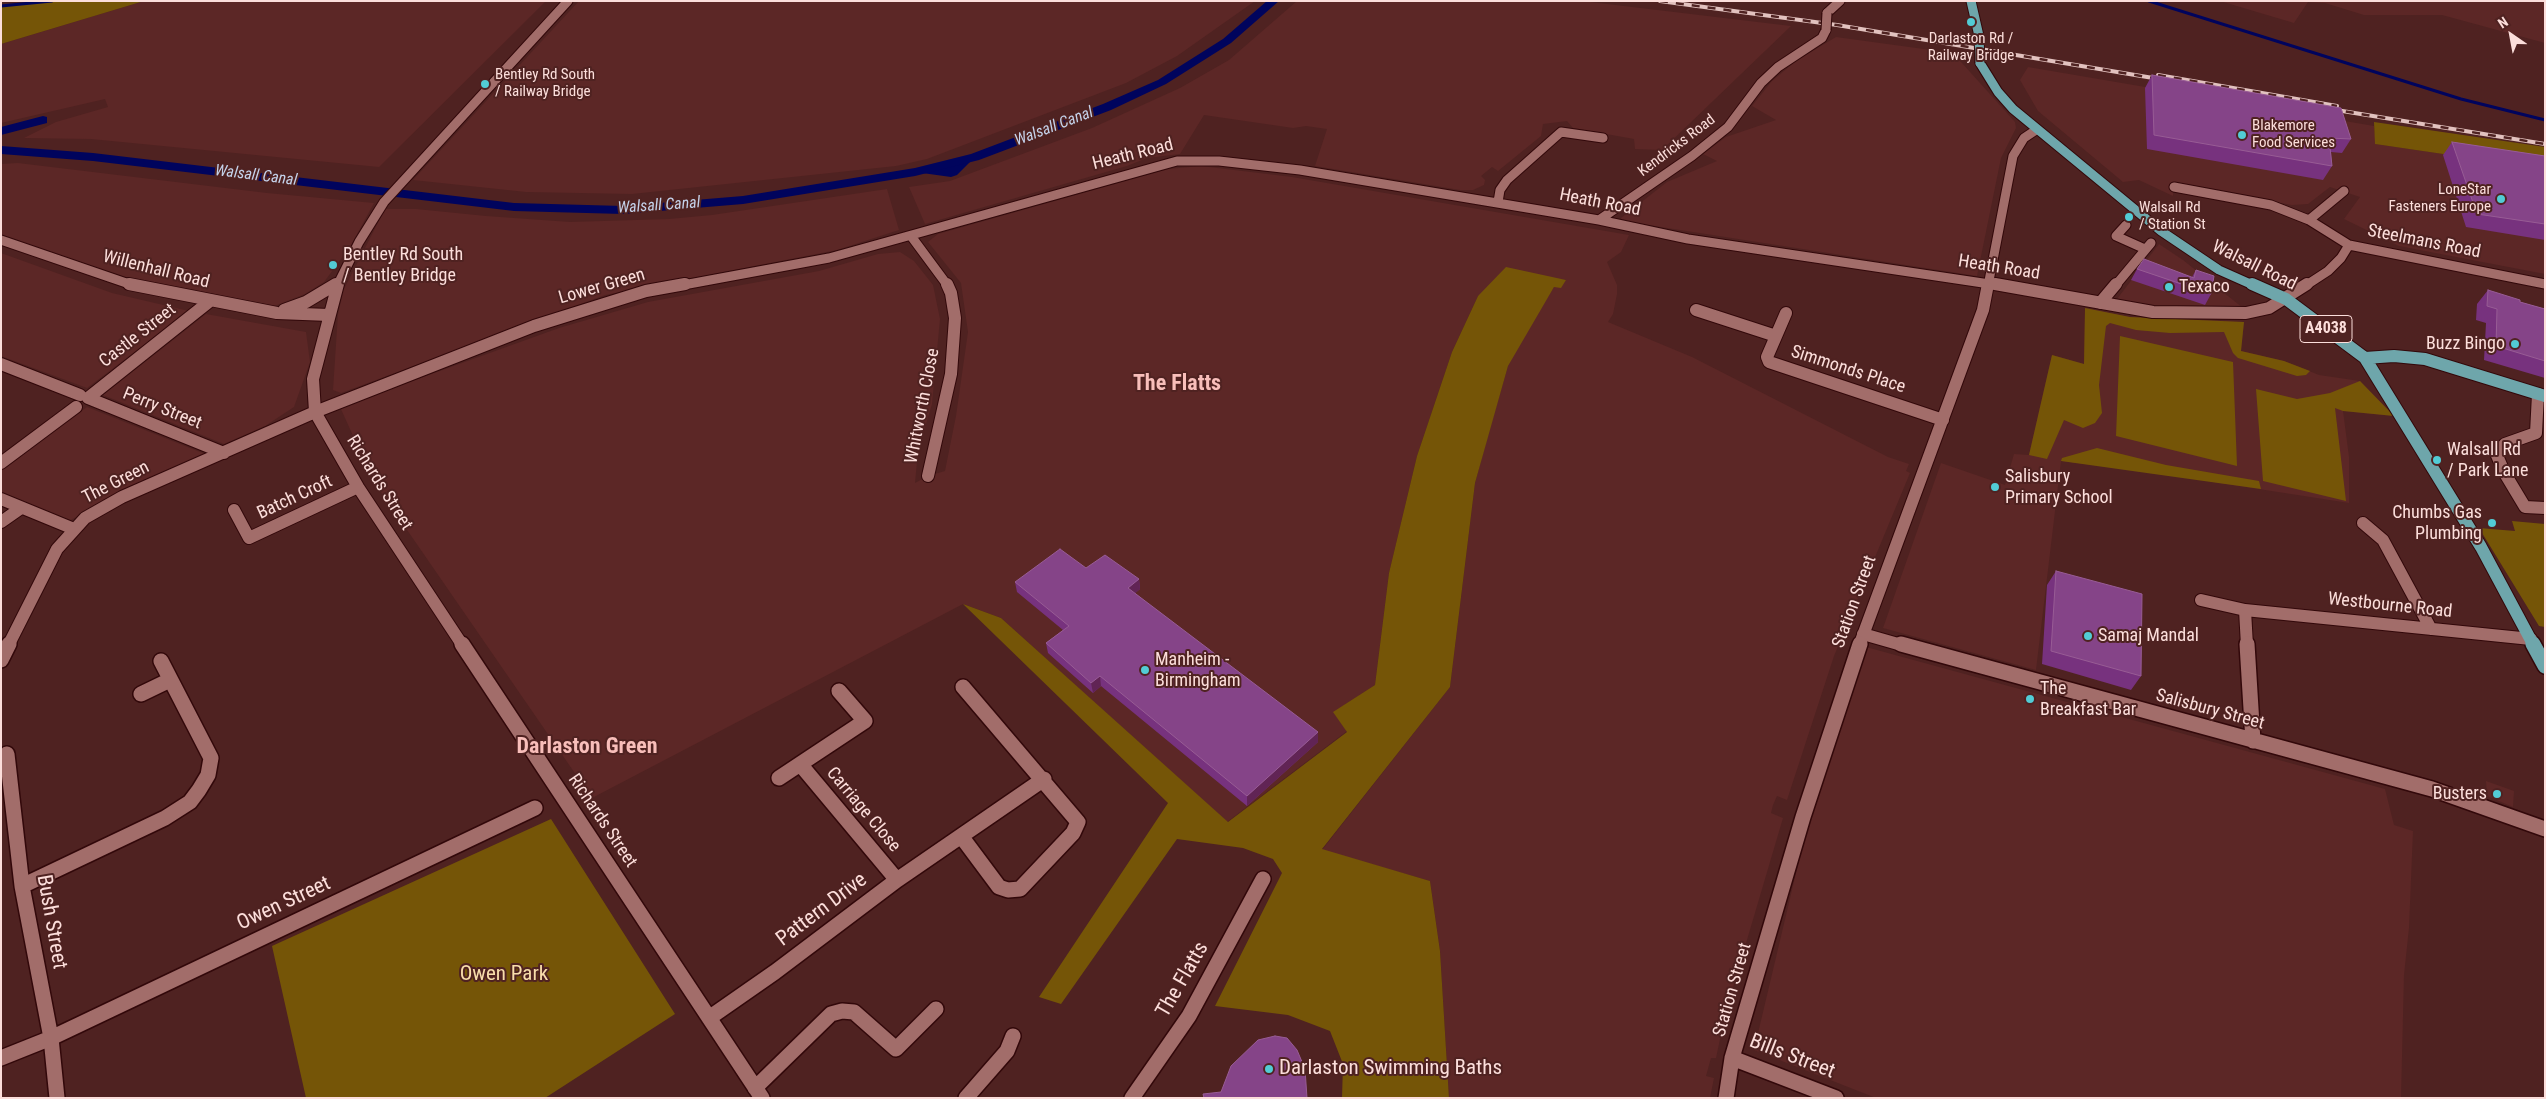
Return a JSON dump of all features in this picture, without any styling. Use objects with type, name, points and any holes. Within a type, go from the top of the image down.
[{"type":"main road","name":"Walsall Road","points":[[1971,1],[1979,36],[1980,63],[1998,92],[2036,130],[2181,246],[2219,270],[2286,299],[2365,358],[2481,547],[2545,666]]},
{"type":"main road","points":[[2365,358],[2394,356],[2425,359],[2541,395]]},
{"type":"street","points":[[315,412],[313,379],[328,315],[338,283],[384,202],[403,179],[568,1]]},
{"type":"street","name":"Kendricks Road","points":[[1600,220],[1692,156],[1728,127],[1760,83],[1778,67],[1822,38],[1826,30],[1827,13],[1840,1]]},
{"type":"street","name":"Station Street","points":[[1726,1098],[1732,1058],[1803,817],[1863,634],[1984,310],[2013,156],[2024,138],[2036,130]]},
{"type":"street","points":[[1498,202],[1500,190],[1507,180],[1561,132],[1603,138]]},
{"type":"street","name":"Heath Road","points":[[911,236],[1140,169],[1194,160],[1248,163],[1300,170],[1600,220],[1688,239],[1988,283],[2153,312],[2246,313],[2270,308],[2286,299]]},
{"type":"street","points":[[2174,187],[2271,206],[2309,220],[2349,245]]},
{"type":"street","points":[[2309,220],[2344,191]]},
{"type":"street","points":[[2100,303],[2148,246],[2116,236],[2126,225]]},
{"type":"street","name":"Lower Green","points":[[315,412],[524,330],[606,302],[655,290],[795,266],[911,236]]},
{"type":"street","name":"Whitworth Close","points":[[911,236],[944,278],[951,293],[955,318],[951,374],[928,476]]},
{"type":"street","name":"Willenhall Road","points":[[1,240],[131,285],[210,302],[277,313],[328,315]]},
{"type":"street","name":"Steelmans Road","points":[[2286,299],[2328,271],[2341,258],[2349,245],[2545,284]]},
{"type":"street","points":[[277,313],[306,302],[338,283]]},
{"type":"street","name":"Castle Street","points":[[1,463],[210,302]]},
{"type":"street","name":"Simmonds Place","points":[[1696,310],[1776,336]]},
{"type":"street","name":"Simmonds Place","points":[[1786,313],[1767,357],[1769,362],[1943,420]]},
{"type":"street","name":"Perry Street","points":[[1,364],[81,400],[224,453]]},
{"type":"street","points":[[2541,395],[2540,435],[2505,444],[2496,453],[2504,472],[2525,507],[2545,508]]},
{"type":"street","name":"The Green","points":[[1,660],[44,571],[74,528],[100,508],[122,497],[315,412]]},
{"type":"street","name":"Richards Street","points":[[315,412],[358,487],[759,1093]]},
{"type":"street","name":"Batch Croft","points":[[234,510],[249,538],[358,487]]},
{"type":"street","points":[[1,499],[74,528]]},
{"type":"street","points":[[1,522],[21,508]]},
{"type":"street","points":[[2363,524],[2383,540],[2431,629]]},
{"type":"street","name":"Westbourne Road","points":[[2201,600],[2245,610],[2531,639]]},
{"type":"street","points":[[2245,610],[2253,741]]},
{"type":"street","name":"Salisbury Street","points":[[1863,634],[2432,788],[2545,829]]},
{"type":"street","points":[[22,886],[165,818],[190,802],[199,790],[208,775],[211,758],[161,661]]},
{"type":"street","points":[[141,694],[170,680]]},
{"type":"street","points":[[961,836],[999,887],[1008,890],[1020,889],[1073,833],[1078,822],[1076,816],[964,686]]},
{"type":"street","name":"Carriage Close","points":[[779,778],[865,721],[839,691]]},
{"type":"street","name":"Bush Street","points":[[7,754],[22,886],[51,1038],[57,1098]]},
{"type":"street","name":"Carriage Close","points":[[800,764],[897,880]]},
{"type":"street","name":"Pattern Drive","points":[[709,1018],[775,972],[897,880],[1044,779]]},
{"type":"street","name":"Owen Street","points":[[1,1058],[51,1038],[535,808]]},
{"type":"street","name":"The Flatts","points":[[1132,1098],[1189,1016],[1263,879]]},
{"type":"street","points":[[759,1093],[832,1014],[842,1011],[854,1012],[896,1049],[936,1009]]},
{"type":"street","points":[[966,1098],[1007,1051],[1013,1036]]},
{"type":"street","name":"Bills Street","points":[[1732,1058],[1836,1098]]},
{"type":"shaded area","points":[[144,1],[546,1],[379,167],[91,139],[24,138],[56,122],[108,107],[105,99],[1,123],[1,44]]},
{"type":"shaded area","points":[[579,1],[1255,1],[1177,56],[1126,83],[927,159],[896,166],[632,194],[526,192],[413,180]]},
{"type":"shaded area","points":[[1297,1],[1582,1],[1791,26],[1662,150],[1635,149],[1634,139],[1573,128],[1567,121],[1543,124],[1541,136],[1498,171],[1492,167],[1481,176],[1485,180],[1484,185],[1473,190],[1460,190],[1315,166],[1327,129],[1306,126],[1293,128],[1204,115],[1180,154],[1147,158],[1127,166],[925,224],[909,187],[950,181],[1092,128],[1180,88],[1229,60]]},
{"type":"shaded area","points":[[2220,1],[2545,1],[2545,43],[2442,15],[2364,15],[2325,3],[2308,2],[2294,23]]},
{"type":"shaded area","points":[[1836,37],[1953,53],[2015,122],[2016,128],[2001,158],[1977,276],[1622,221],[1621,218],[1667,182],[1717,161],[1703,154],[1726,137],[1776,120],[1752,106],[1772,81],[1796,61]]},
{"type":"shaded area","points":[[2028,67],[2374,126],[2376,144],[2545,169],[2545,274],[2399,246],[2344,219],[2360,197],[2330,187],[2308,204],[2292,205],[2174,184],[2173,196],[2139,180],[2123,182],[2038,111],[2020,80]]},
{"type":"shaded area","points":[[975,157],[957,175],[951,177],[915,172]]},
{"type":"shaded area","points":[[18,163],[267,193],[374,203],[350,247],[324,282],[305,294],[272,307],[216,298],[117,276],[1,235],[1,164]]},
{"type":"shaded area","points":[[1201,166],[1292,177],[1629,235],[1621,252],[1607,262],[1617,285],[1613,314],[1608,322],[1692,357],[1888,457],[1909,464],[1906,471],[1910,473],[1834,656],[1787,800],[1777,796],[1773,805],[1771,813],[1783,818],[1726,1011],[1716,1058],[1711,1058],[1706,1076],[1714,1078],[1710,1098],[1449,1098],[1440,951],[1430,881],[1322,850],[1450,687],[1475,483],[1490,427],[1508,366],[1522,336],[1554,287],[1566,280],[1559,279],[1478,296],[1452,352],[1417,456],[1389,573],[1375,685],[1334,712],[1347,731],[1227,822],[1001,618],[963,604],[592,798],[374,482],[340,407],[559,328],[648,302],[819,271],[878,254],[900,252],[914,261],[933,285],[940,319],[932,404],[918,451],[915,483],[928,476],[945,471],[956,416],[968,332],[961,283],[928,242],[938,234],[1168,169]]},
{"type":"shaded area","points":[[887,189],[899,230],[837,250],[605,295],[341,393],[333,390],[338,314],[344,289],[385,209],[416,209],[570,222],[669,219],[712,215]]},
{"type":"shaded area","points":[[2159,244],[2183,260],[2243,308],[2169,309],[2114,303]]},
{"type":"shaded area","points":[[1,253],[112,293],[189,311],[87,388],[1,356]]},
{"type":"shaded area","name":"Salisbury Primary School","points":[[2085,308],[2130,317],[2244,322],[2241,351],[2284,361],[2319,375],[2360,381],[2394,416],[2343,411],[2349,457],[2349,503],[2162,474],[2061,461],[2036,670],[1883,628],[1941,463],[2005,485],[2014,454],[2029,455],[2052,355],[2084,364]]},
{"type":"shaded area","points":[[206,314],[306,332],[310,362],[294,407],[265,426],[224,444],[103,395]]},
{"type":"shaded area","points":[[87,407],[205,454],[133,486],[67,522],[1,493],[1,468]]},
{"type":"shaded area","points":[[1866,647],[2385,789],[2394,825],[2413,831],[2409,928],[2404,975],[2401,1098],[1876,1098],[1754,1050],[1811,810]]},
{"type":"shaded area","points":[[2486,781],[2514,791],[2513,807],[2487,796]]},
{"type":"green space","points":[[52,1],[144,1],[1,44],[1,6]]},
{"type":"green space","points":[[2374,122],[2545,147],[2545,169],[2375,144]]},
{"type":"green space","points":[[1506,267],[1566,280],[1561,288],[1554,287],[1508,366],[1475,483],[1450,687],[1322,849],[1430,881],[1440,951],[1449,1098],[1342,1098],[1343,1064],[1330,1031],[1288,1015],[1215,1006],[1282,873],[1273,859],[1243,848],[1177,839],[1061,1004],[1039,997],[1168,803],[963,604],[1001,618],[1228,822],[1347,732],[1333,712],[1375,685],[1389,573],[1417,456],[1452,352],[1478,296]]},
{"type":"green space","points":[[2085,308],[2130,317],[2244,322],[2241,351],[2284,361],[2310,371],[2306,375],[2297,376],[2238,358],[2233,353],[2224,332],[2170,333],[2136,330],[2110,323],[2106,326],[2099,385],[2102,413],[2095,423],[2083,428],[2064,420],[2047,459],[2029,455],[2052,355],[2084,364]]},
{"type":"green space","points":[[2120,336],[2233,362],[2237,466],[2116,436]]},
{"type":"green space","points":[[2360,381],[2394,416],[2343,411],[2335,408],[2346,501],[2263,481],[2256,389],[2297,399],[2330,393]]},
{"type":"green space","points":[[2097,448],[2166,465],[2259,481],[2261,489],[2061,461],[2062,458]]},
{"type":"green space","points":[[2512,521],[2545,524],[2545,627],[2539,626],[2479,528],[2515,531]]},
{"type":"green space","name":"Owen Park","points":[[551,819],[675,1014],[545,1098],[306,1098],[272,946]]},
{"type":"building","name":"Blakemore Food Services","points":[[2152,75],[2341,108],[2351,139],[2329,138],[2332,166],[2154,135]]},
{"type":"building","name":"LoneStar Fasteners Europe","points":[[2452,142],[2545,156],[2545,224],[2477,214]]},
{"type":"building","points":[[2144,259],[2194,278],[2196,270],[2214,276],[2211,294],[2137,269]]},
{"type":"building","points":[[2488,290],[2545,309],[2545,361],[2496,346],[2497,309],[2487,306]]},
{"type":"building","name":"Manheim - Birmingham","points":[[1060,549],[1086,568],[1105,555],[1139,579],[1128,588],[1318,732],[1247,796],[1100,676],[1091,683],[1046,643],[1069,626],[1015,582]]},
{"type":"building","name":"Samaj Mandal","points":[[2056,571],[2142,594],[2141,676],[2051,651]]},
{"type":"building","name":"Darlaston Swimming Baths","points":[[1275,1036],[1287,1038],[1297,1050],[1305,1069],[1307,1098],[1204,1098],[1203,1094],[1221,1092],[1231,1066],[1258,1040]]},
{"type":"waterway","points":[[1,6],[52,1]]},
{"type":"waterway","name":"Walsall Canal","points":[[1,150],[93,157],[514,207],[623,210],[743,200],[915,172],[975,157],[1107,107],[1162,82],[1227,41],[1274,1]]},
{"type":"waterway","points":[[2149,1],[2461,99],[2545,120]]},
{"type":"waterway","points":[[1,131],[43,120]]},
{"type":"railway","points":[[1660,1],[1837,25],[2165,80]]},
{"type":"railway","points":[[2158,75],[2337,106]]},
{"type":"railway","points":[[2330,109],[2545,144]]},
{"type":"place","name":"Darlaston Rd / Railway Bridge","points":[[1971,22]]},
{"type":"place","name":"Bentley Rd South / Railway Bridge","points":[[485,84]]},
{"type":"place","name":"Blakemore Food Services","points":[[2242,135]]},
{"type":"place","name":"LoneStar Fasteners Europe","points":[[2501,199]]},
{"type":"place","name":"Walsall Rd / Station St","points":[[2129,217]]},
{"type":"place","name":"Bentley Rd South / Bentley Bridge","points":[[333,265]]},
{"type":"place","name":"Texaco","points":[[2169,287]]},
{"type":"place","name":"Buzz Bingo","points":[[2515,344]]},
{"type":"place","name":"Walsall Rd / Park Lane","points":[[2437,460]]},
{"type":"place","name":"Salisbury Primary School","points":[[1995,487]]},
{"type":"place","name":"Chumbs Gas Plumbing","points":[[2492,523]]},
{"type":"place","name":"Samaj Mandal","points":[[2088,636]]},
{"type":"place","name":"Manheim - Birmingham","points":[[1145,670]]},
{"type":"place","name":"The Breakfast Bar","points":[[2030,699]]},
{"type":"place","name":"Busters","points":[[2497,794]]},
{"type":"place","name":"Darlaston Swimming Baths","points":[[1269,1069]]},
{"type":"district","name":"The Flatts","points":[[1177,384]]},
{"type":"district","name":"Darlaston Green","points":[[587,747]]}]
